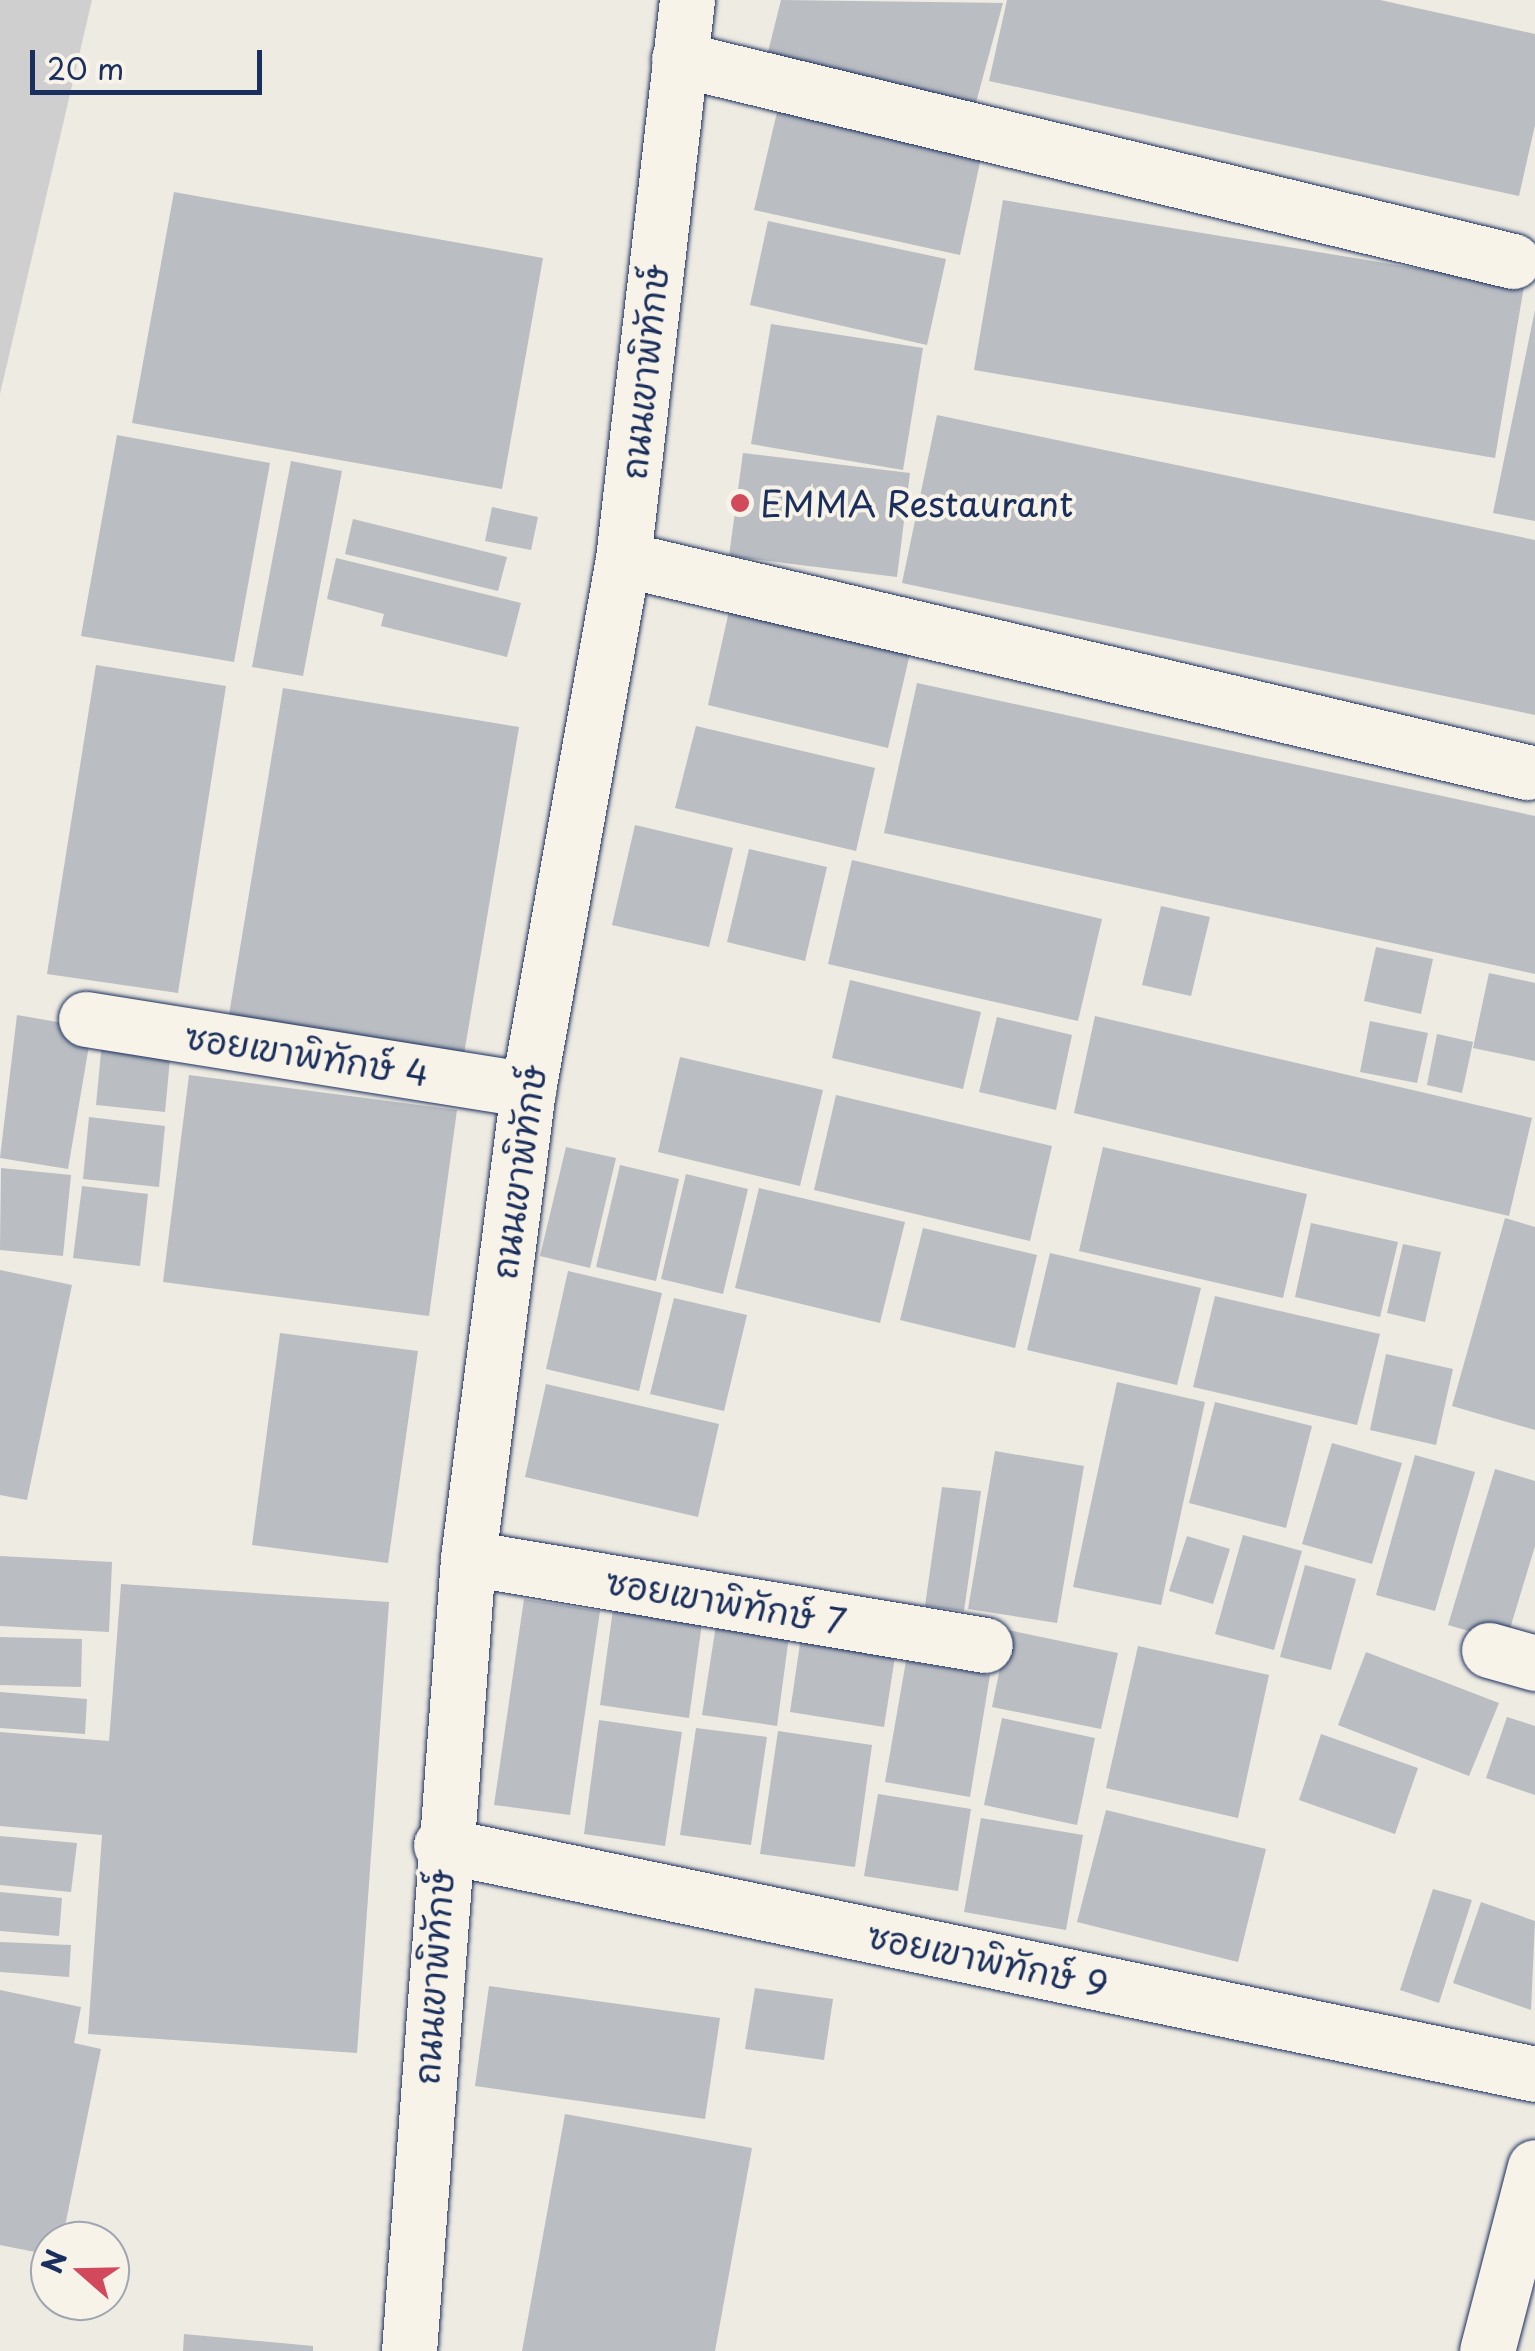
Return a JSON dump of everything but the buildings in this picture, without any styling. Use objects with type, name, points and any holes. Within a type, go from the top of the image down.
[{"type":"street","name":"ถนนเขาพิทักษ์","points":[[408,2351],[441,1845],[468,1558],[528,1090],[623,559],[687,0]]},
{"type":"street","points":[[678,59],[1513,261]]},
{"type":"street","points":[[623,559],[1527,772]]},
{"type":"street","name":"ซอยเขาพิทักษ์ 4","points":[[86,1018],[528,1090]]},
{"type":"street","name":"ซอยเขาพิทักษ์ 7","points":[[468,1558],[985,1645]]},
{"type":"street","name":"ซอยเขาพิทักษ์ 9","points":[[441,1845],[1535,2074]]},
{"type":"street","points":[[1487,2351],[1535,2167]]},
{"type":"shaded area","points":[[0,0],[92,0],[0,394]]},
{"type":"place","name":"EMMA Restaurant","points":[[740,503]]}]
